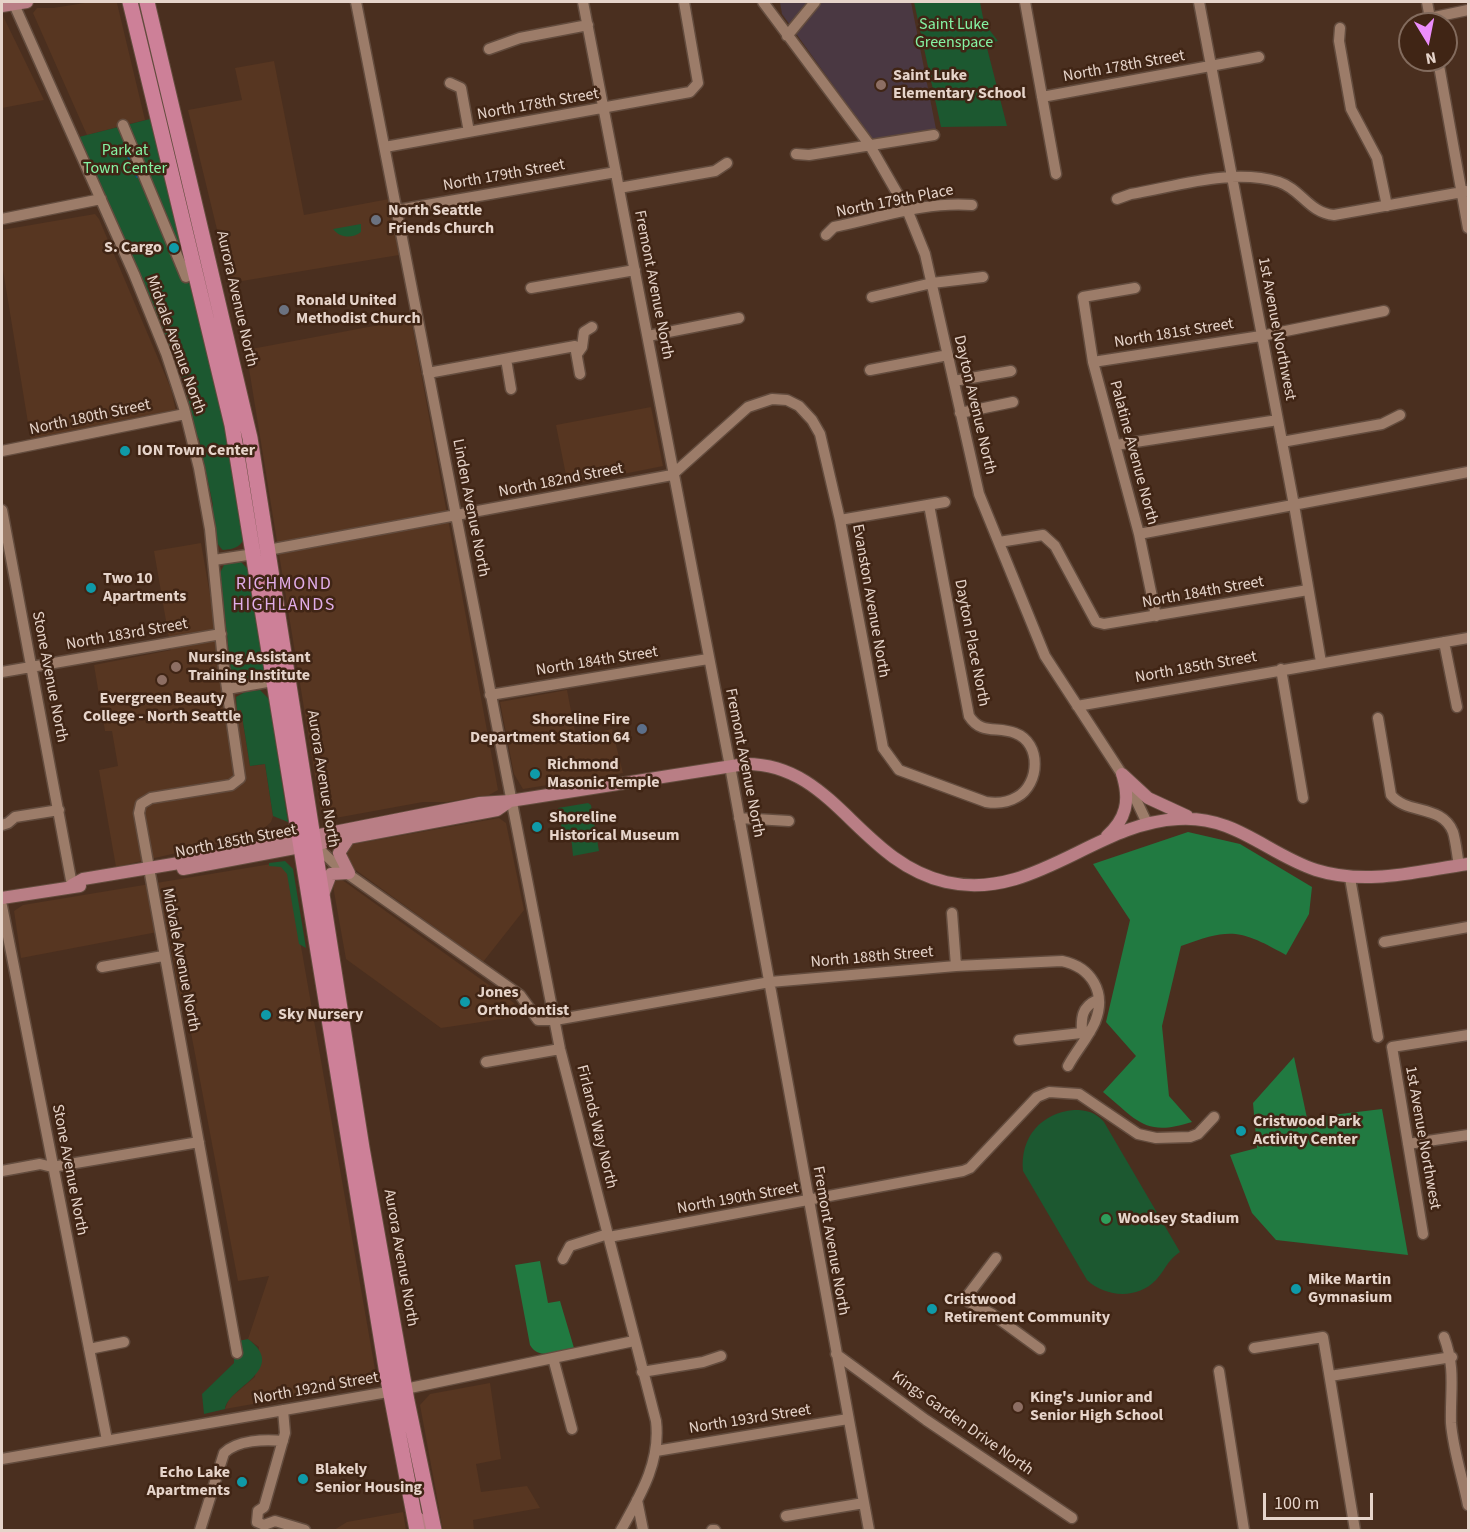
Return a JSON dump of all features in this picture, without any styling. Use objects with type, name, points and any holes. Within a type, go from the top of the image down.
[{"type":"highway","name":"Aurora Avenue North","points":[[130,2],[227,402],[250,532],[273,578],[285,657],[326,1001],[352,1161],[397,1390],[434,1530]]},
{"type":"highway","name":"Aurora Avenue North","points":[[147,2],[245,414],[273,681],[307,841],[323,897],[363,1148],[417,1530]]},
{"type":"main road","points":[[2,6],[27,2]]},
{"type":"main road","points":[[163,138],[171,138],[182,145]]},
{"type":"main road","points":[[185,229],[203,237]]},
{"type":"main road","points":[[227,402],[245,414]]},
{"type":"main road","points":[[268,648],[278,656],[285,657]]},
{"type":"main road","name":"North 185th Street","points":[[2,898],[307,841],[480,803],[510,801],[730,766],[769,765],[798,776],[814,786],[891,858],[920,874],[950,883],[977,885],[1014,881],[1036,874],[1099,843],[1148,823],[1193,819]]},
{"type":"main road","points":[[1122,774],[1137,790],[1156,804],[1193,819],[1232,827],[1315,870],[1350,878],[1373,878],[1464,864]]},
{"type":"main road","points":[[1099,843],[1118,826],[1125,811],[1126,789],[1122,774]]},
{"type":"main road","name":"North 185th Street","points":[[307,841],[349,838],[497,810],[510,801]]},
{"type":"main road","points":[[323,897],[327,877],[334,873],[349,873],[339,853],[349,838]]},
{"type":"main road","points":[[326,1001],[340,1008]]},
{"type":"main road","points":[[348,1136],[363,1148]]},
{"type":"main road","points":[[352,1161],[366,1170]]},
{"type":"main road","points":[[413,1514],[424,1523],[426,1530]]},
{"type":"street","name":"Linden Avenue North","points":[[356,2],[398,210],[510,801],[555,1020]]},
{"type":"street","name":"Fremont Avenue North","points":[[583,2],[648,336],[672,475],[730,766],[868,1530]]},
{"type":"street","name":"Dayton Avenue North","points":[[763,2],[869,144],[908,212],[925,254],[979,494],[1045,656],[1122,774],[1148,823]]},
{"type":"street","points":[[770,2],[773,15]]},
{"type":"street","points":[[787,36],[815,2]]},
{"type":"street","points":[[1025,2],[1056,174]]},
{"type":"street","name":"1st Avenue Northwest","points":[[1203,2],[1211,66],[1294,505],[1321,662]]},
{"type":"street","name":"Midvale Avenue North","points":[[14,3],[159,334],[185,414],[203,488],[240,778],[231,784],[144,801],[139,813],[163,956],[237,1353]]},
{"type":"street","name":"North 178th Street","points":[[385,147],[690,92],[696,88],[698,83],[685,3]]},
{"type":"street","points":[[489,49],[520,38],[588,25]]},
{"type":"street","points":[[1340,28],[1339,41],[1351,110],[1377,158],[1387,206]]},
{"type":"street","name":"North 178th Street","points":[[1042,98],[1259,57]]},
{"type":"street","points":[[1440,72],[1465,191],[1468,228]]},
{"type":"street","points":[[450,82],[460,88],[469,132]]},
{"type":"street","points":[[123,125],[186,277]]},
{"type":"street","points":[[796,154],[809,155],[934,135]]},
{"type":"street","points":[[619,188],[715,171],[727,163]]},
{"type":"street","name":"North 179th Street","points":[[398,210],[616,172]]},
{"type":"street","points":[[1117,199],[1131,194],[1231,177],[1278,182],[1294,190],[1309,205],[1324,214],[1387,206],[1465,191]]},
{"type":"street","points":[[2,219],[101,199]]},
{"type":"street","name":"North 179th Place","points":[[826,235],[834,227],[956,204],[972,205]]},
{"type":"street","points":[[531,288],[635,270]]},
{"type":"street","points":[[872,297],[932,283],[983,277]]},
{"type":"street","name":"Palatine Avenue North","points":[[1135,288],[1083,297],[1093,363],[1139,534],[1156,616]]},
{"type":"street","name":"North 181st Street","points":[[1093,363],[1261,336],[1384,311]]},
{"type":"street","points":[[648,336],[739,318]]},
{"type":"street","points":[[428,373],[506,359],[576,350],[582,347],[584,332],[592,327]]},
{"type":"street","points":[[576,350],[580,374]]},
{"type":"street","points":[[870,370],[948,355]]},
{"type":"street","points":[[506,359],[511,389]]},
{"type":"street","points":[[954,381],[1011,371]]},
{"type":"street","name":"Evanston Avenue North","points":[[672,475],[735,417],[760,402],[772,399],[799,406],[820,434],[840,520],[879,735],[883,748],[899,770]]},
{"type":"street","points":[[960,413],[1013,402]]},
{"type":"street","name":"North 180th Street","points":[[2,451],[185,414]]},
{"type":"street","points":[[1282,442],[1382,424],[1400,415]]},
{"type":"street","points":[[1116,446],[1278,420]]},
{"type":"street","points":[[1139,534],[1468,472]]},
{"type":"street","name":"North 182nd Street","points":[[214,560],[456,517],[672,475]]},
{"type":"street","points":[[840,520],[945,502]]},
{"type":"street","name":"Dayton Place North","points":[[899,770],[997,804],[1011,801],[1024,794],[1032,784],[1035,775],[1035,764],[1030,747],[1014,732],[980,728],[969,716],[929,505]]},
{"type":"street","name":"Stone Avenue North","points":[[2,510],[6,559],[33,666],[72,885]]},
{"type":"street","name":"North 184th Street","points":[[999,542],[1043,535],[1055,546],[1096,622],[1104,624],[1308,590]]},
{"type":"street","name":"North 183rd Street","points":[[2,672],[221,634]]},
{"type":"street","name":"North 185th Street","points":[[1077,706],[1468,638]]},
{"type":"street","points":[[1444,642],[1457,708]]},
{"type":"street","name":"North 184th Street","points":[[490,695],[708,659]]},
{"type":"street","points":[[1281,669],[1303,798]]},
{"type":"street","points":[[227,689],[273,681]]},
{"type":"street","points":[[1378,718],[1391,795],[1398,803],[1435,813],[1445,821],[1452,831],[1464,864]]},
{"type":"street","points":[[2,825],[15,817],[59,810]]},
{"type":"street","points":[[739,818],[789,821]]},
{"type":"street","points":[[307,841],[330,860],[520,995],[535,1017],[545,1021],[555,1020]]},
{"type":"street","points":[[1350,878],[1378,1037]]},
{"type":"street","name":"Stone Avenue North","points":[[2,906],[106,1440]]},
{"type":"street","points":[[952,913],[956,966]]},
{"type":"street","points":[[1384,942],[1468,927]]},
{"type":"street","points":[[102,967],[163,956]]},
{"type":"street","name":"North 188th Street","points":[[555,1020],[770,982],[956,966],[1046,961],[1078,964],[1088,971],[1095,983],[1096,1019],[1086,1032],[1068,1066]]},
{"type":"street","name":"Firlands Way North","points":[[555,1020],[560,1049],[656,1421],[656,1451],[637,1500],[621,1530]]},
{"type":"street","points":[[1019,1040],[1086,1032]]},
{"type":"street","name":"1st Avenue Northwest","points":[[1423,1234],[1392,1047],[1468,1035]]},
{"type":"street","points":[[486,1062],[560,1049]]},
{"type":"street","name":"North 190th Street","points":[[563,1259],[570,1246],[608,1236],[807,1202],[963,1171],[970,1168],[1037,1097],[1049,1092],[1079,1094],[1138,1134],[1156,1138],[1190,1137],[1198,1134],[1214,1117]]},
{"type":"street","points":[[1408,1144],[1468,1135]]},
{"type":"street","points":[[2,1171],[40,1164],[52,1167],[199,1142]]},
{"type":"street","points":[[996,1258],[967,1299],[975,1307],[992,1314],[1040,1349]]},
{"type":"street","points":[[1254,1348],[1323,1337],[1355,1530]]},
{"type":"street","points":[[1444,1337],[1452,1357],[1454,1385],[1451,1424],[1468,1505]]},
{"type":"street","name":"North 192nd Street","points":[[2,1459],[397,1390],[634,1341]]},
{"type":"street","points":[[89,1348],[124,1342]]},
{"type":"street","name":"Kings Garden Drive North","points":[[836,1354],[926,1420],[1072,1518]]},
{"type":"street","points":[[642,1372],[703,1362],[722,1356]]},
{"type":"street","points":[[1330,1376],[1452,1357]]},
{"type":"street","points":[[553,1358],[572,1429]]},
{"type":"street","points":[[1219,1371],[1244,1530]]},
{"type":"street","points":[[283,1410],[285,1433],[264,1507],[258,1511],[257,1522],[264,1525],[275,1521],[305,1530]]},
{"type":"street","name":"North 193rd Street","points":[[656,1451],[848,1419]]},
{"type":"street","points":[[200,1530],[224,1453],[237,1445],[271,1440],[283,1441]]},
{"type":"street","points":[[637,1500],[643,1530]]},
{"type":"street","points":[[786,1516],[864,1503]]},
{"type":"shaded area","points":[[91,2],[117,3],[145,120],[87,135],[33,13],[37,8]]},
{"type":"shaded area","name":"Saint Luke Elementary School","points":[[780,2],[911,2],[936,129],[873,141],[782,14]]},
{"type":"shaded area","points":[[3,16],[44,100],[2,108]]},
{"type":"shaded area","points":[[274,61],[304,215],[389,199],[399,255],[230,283],[188,110],[242,100],[235,68]]},
{"type":"shaded area","points":[[95,214],[171,389],[177,416],[31,441],[2,264],[2,230]]},
{"type":"shaded area","points":[[411,319],[498,790],[489,795],[447,802],[423,802],[330,819],[321,813],[246,350]]},
{"type":"shaded area","points":[[651,407],[663,466],[568,485],[556,425]]},
{"type":"shaded area","points":[[201,543],[215,624],[233,678],[238,711],[241,710],[250,766],[265,764],[273,816],[271,822],[258,834],[116,867],[99,770],[118,766],[112,731],[105,731],[94,665],[171,650],[154,551]]},
{"type":"shaded area","points":[[567,690],[576,737],[612,729],[623,773],[523,789],[514,774],[500,702]]},
{"type":"shaded area","points":[[499,818],[506,823],[524,910],[483,962],[346,863],[349,845]]},
{"type":"shaded area","points":[[271,864],[282,865],[288,872],[376,1375],[370,1383],[225,1409],[229,1399],[255,1377],[259,1347],[248,1339],[269,1276],[238,1281],[189,1022],[178,989],[168,930],[21,958],[14,911],[23,905]]},
{"type":"shaded area","points":[[338,877],[514,1003],[521,1016],[441,1028],[346,959],[333,886]]},
{"type":"shaded area","points":[[490,1383],[501,1459],[476,1464],[481,1492],[527,1486],[540,1508],[473,1520],[474,1530],[443,1530],[420,1405],[430,1394]]},
{"type":"shaded area","points":[[403,1512],[406,1530],[334,1530],[347,1522]]},
{"type":"green space","name":"Saint Luke Greenspace","points":[[914,2],[980,2],[984,23],[998,41],[986,44],[1007,126],[941,127]]},
{"type":"green space","name":"Park at Town Center","points":[[150,119],[223,410],[244,539],[238,546],[230,549],[223,550],[214,536],[211,516],[213,505],[199,439],[193,426],[181,374],[79,137]]},
{"type":"green space","points":[[361,224],[361,232],[350,236],[343,236],[333,229]]},
{"type":"green space","points":[[240,561],[249,570],[264,670],[256,679],[243,681],[235,680],[231,671],[220,573],[224,565]]},
{"type":"green space","points":[[260,690],[269,699],[288,822],[273,816],[265,764],[250,766],[241,710],[237,711],[236,697],[245,692]]},
{"type":"green space","points":[[588,803],[591,805],[599,851],[573,856],[571,835],[566,830],[562,830],[558,808]]},
{"type":"green space","points":[[1188,832],[1240,844],[1312,887],[1309,914],[1286,955],[1257,940],[1235,934],[1212,936],[1181,946],[1162,1026],[1169,1096],[1192,1122],[1163,1128],[1152,1127],[1134,1118],[1103,1092],[1136,1056],[1106,1022],[1130,920],[1093,864]]},
{"type":"green space","points":[[285,861],[293,869],[306,948],[299,944],[287,874],[281,867],[269,866],[269,863]]},
{"type":"green space","points":[[1294,1057],[1307,1118],[1382,1109],[1408,1255],[1276,1240],[1252,1213],[1230,1155],[1257,1148],[1253,1103]]},
{"type":"green space","name":"Woolsey Stadium","points":[[1074,1110],[1090,1112],[1104,1122],[1180,1252],[1169,1262],[1156,1280],[1140,1291],[1112,1293],[1094,1286],[1087,1280],[1023,1171],[1025,1148],[1035,1129],[1052,1116]]},
{"type":"green space","points":[[540,1261],[548,1303],[560,1301],[574,1348],[544,1354],[534,1350],[530,1345],[515,1265]]},
{"type":"green space","points":[[248,1339],[259,1350],[262,1360],[260,1369],[229,1401],[225,1409],[204,1414],[202,1394],[234,1363],[238,1341]]},
{"type":"waterway","points":[[126,152],[137,177]]},
{"type":"place","name":"Saint Luke Elementary School","points":[[881,85]]},
{"type":"place","name":"North Seattle Friends Church","points":[[376,220]]},
{"type":"place","name":"S. Cargo","points":[[174,248]]},
{"type":"place","name":"Ronald United Methodist Church","points":[[284,310]]},
{"type":"place","name":"ION Town Center","points":[[125,451]]},
{"type":"place","name":"Two 10 Apartments","points":[[91,588]]},
{"type":"place","name":"Nursing Assistant Training Institute","points":[[176,667]]},
{"type":"place","name":"Evergreen Beauty College - North Seattle","points":[[162,680]]},
{"type":"place","name":"Shoreline Fire Department Station 64","points":[[642,729]]},
{"type":"place","name":"Richmond Masonic Temple","points":[[535,774]]},
{"type":"place","name":"Shoreline Historical Museum","points":[[537,827]]},
{"type":"place","name":"Jones Orthodontist","points":[[465,1002]]},
{"type":"place","name":"Sky Nursery","points":[[266,1015]]},
{"type":"place","name":"Cristwood Park Activity Center","points":[[1241,1131]]},
{"type":"place","name":"Woolsey Stadium","points":[[1106,1219]]},
{"type":"place","name":"Mike Martin Gymnasium","points":[[1296,1289]]},
{"type":"place","name":"Cristwood Retirement Community","points":[[932,1309]]},
{"type":"place","name":"King's Junior and Senior High School","points":[[1018,1407]]},
{"type":"place","name":"Blakely Senior Housing","points":[[303,1479]]},
{"type":"place","name":"Echo Lake Apartments","points":[[242,1482]]},
{"type":"district","name":"RICHMOND HIGHLANDS","points":[[284,595]]}]
